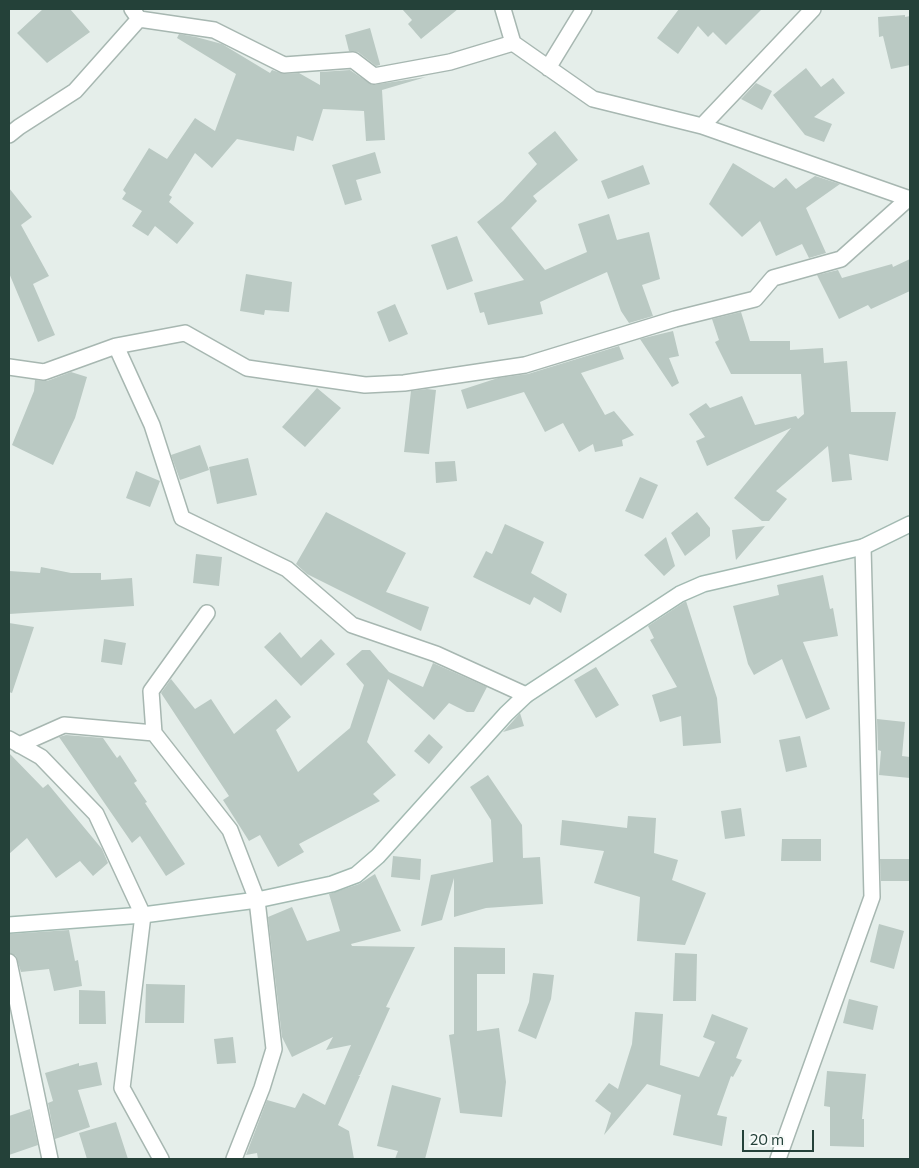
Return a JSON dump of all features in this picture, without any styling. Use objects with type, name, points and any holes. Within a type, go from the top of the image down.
[{"type":"street","points":[[9,367],[44,372],[116,346],[185,333],[247,368],[365,385],[404,383],[525,365],[675,319],[755,299],[773,278],[841,259],[910,199],[702,126],[593,99],[512,43],[503,9]]},
{"type":"street","points":[[548,68],[584,9]]},
{"type":"street","points":[[702,126],[813,9]]},
{"type":"street","points":[[9,135],[76,91],[136,14],[214,30],[284,65],[353,60],[374,76],[450,62],[512,43]]},
{"type":"street","points":[[116,346],[152,425],[182,518],[287,570],[352,625],[436,654],[526,695]]},
{"type":"street","points":[[9,925],[143,914],[257,900],[332,884],[356,876],[378,856],[506,714],[526,695],[680,594],[703,584],[862,547],[910,524]]},
{"type":"street","points":[[778,1159],[872,897],[862,547]]},
{"type":"street","points":[[207,613],[152,691],[154,734],[230,830],[257,900],[274,1049],[262,1088],[234,1159]]},
{"type":"street","points":[[14,742],[64,725],[154,734]]},
{"type":"street","points":[[14,742],[41,758],[96,814],[143,914],[122,1088],[161,1159]]},
{"type":"street","points":[[9,962],[50,1159]]},
{"type":"building","points":[[43,9],[70,9],[90,32],[47,63],[17,33]]},
{"type":"building","points":[[402,9],[458,9],[421,39],[408,24],[412,20]]},
{"type":"building","points":[[679,9],[762,9],[726,45],[713,32],[708,37],[698,26],[678,54],[657,38]]},
{"type":"building","points":[[905,15],[905,17],[910,16],[910,65],[891,69],[883,36],[879,37],[878,17]]},
{"type":"building","points":[[370,28],[380,64],[376,66],[358,52],[349,51],[345,35]]},
{"type":"building","points":[[179,34],[222,44],[270,73],[272,70],[284,74],[299,73],[320,85],[320,72],[350,70],[372,85],[426,77],[382,90],[385,140],[366,141],[364,111],[323,109],[313,141],[297,136],[294,151],[237,139],[212,168],[195,153],[169,195],[172,197],[169,202],[194,223],[177,244],[155,226],[148,236],[132,226],[142,211],[122,199],[126,193],[123,190],[149,148],[167,159],[195,118],[215,131],[236,74],[177,38]]},
{"type":"building","points":[[806,68],[821,87],[833,78],[845,93],[814,117],[832,124],[824,142],[805,135],[773,95]]},
{"type":"building","points":[[756,83],[772,91],[762,110],[741,99]]},
{"type":"building","points":[[555,131],[578,160],[533,196],[537,201],[511,228],[545,270],[587,252],[578,224],[609,214],[617,240],[649,232],[660,279],[642,285],[653,316],[629,323],[621,311],[607,272],[540,302],[543,314],[488,325],[484,312],[480,313],[474,293],[524,280],[477,222],[503,201],[537,164],[528,153]]},
{"type":"building","points":[[375,152],[381,173],[356,180],[362,200],[345,205],[332,165]]},
{"type":"building","points":[[733,163],[774,188],[786,178],[796,189],[815,176],[840,184],[806,208],[826,253],[809,258],[802,244],[776,256],[760,221],[742,237],[709,204]]},
{"type":"building","points":[[643,165],[650,184],[608,199],[601,181]]},
{"type":"building","points":[[9,188],[32,217],[21,225],[49,276],[33,284],[55,335],[38,342],[9,273]]},
{"type":"building","points":[[457,236],[473,281],[447,290],[431,245]]},
{"type":"building","points":[[910,259],[910,291],[871,309],[868,305],[839,319],[817,275],[838,270],[842,278],[892,264],[893,267]]},
{"type":"building","points":[[246,274],[292,282],[289,312],[265,310],[264,315],[240,311]]},
{"type":"building","points":[[395,304],[408,334],[389,342],[377,312]]},
{"type":"building","points":[[741,312],[750,341],[790,341],[790,350],[823,348],[824,363],[847,361],[851,412],[896,412],[888,461],[849,454],[852,480],[832,482],[828,446],[776,491],[787,499],[769,521],[762,521],[734,498],[791,428],[707,466],[696,441],[705,437],[689,414],[706,403],[710,408],[742,396],[755,425],[796,416],[798,419],[804,414],[801,374],[731,374],[715,342],[719,340],[712,319]]},
{"type":"building","points":[[673,331],[679,356],[669,358],[679,383],[672,387],[640,339]]},
{"type":"building","points":[[619,346],[624,359],[581,373],[605,415],[614,411],[634,435],[622,440],[623,446],[595,452],[593,444],[579,452],[563,423],[545,432],[524,392],[467,409],[461,390],[498,378],[528,374]]},
{"type":"building","points":[[71,372],[87,377],[75,418],[53,465],[12,445],[34,391],[35,380],[47,381]]},
{"type":"building","points":[[317,388],[341,408],[305,447],[282,427]]},
{"type":"building","points":[[436,390],[429,454],[404,452],[411,391]]},
{"type":"building","points":[[200,445],[209,470],[180,480],[171,455]]},
{"type":"building","points":[[248,458],[257,495],[217,504],[209,467]]},
{"type":"building","points":[[455,461],[457,481],[436,483],[435,462]]},
{"type":"building","points":[[136,471],[160,481],[150,507],[126,498]]},
{"type":"building","points":[[640,477],[658,485],[643,519],[625,511]]},
{"type":"building","points":[[326,512],[406,553],[386,592],[429,607],[421,631],[307,574],[296,564]]},
{"type":"building","points":[[697,512],[710,528],[710,536],[685,556],[671,533]]},
{"type":"building","points":[[505,524],[544,542],[531,573],[567,594],[561,613],[534,597],[530,605],[473,577],[486,551],[492,554]]},
{"type":"building","points":[[765,526],[736,560],[732,530]]},
{"type":"building","points":[[666,537],[675,566],[664,576],[644,555]]},
{"type":"building","points":[[196,554],[222,557],[219,586],[193,583]]},
{"type":"building","points":[[41,567],[71,573],[101,573],[101,580],[132,578],[134,606],[9,614],[9,571],[40,573]]},
{"type":"building","points":[[823,575],[830,609],[833,608],[838,636],[803,642],[830,709],[806,719],[782,659],[754,675],[748,664],[733,606],[779,595],[777,585]]},
{"type":"building","points":[[686,601],[717,698],[721,743],[683,746],[681,716],[660,722],[652,695],[677,687],[650,640],[654,638],[648,626]]},
{"type":"building","points":[[9,623],[34,627],[12,693],[9,692]]},
{"type":"building","points":[[280,632],[301,658],[321,639],[335,654],[301,686],[264,647]]},
{"type":"building","points":[[104,639],[126,643],[122,665],[101,662]]},
{"type":"building","points":[[362,650],[370,650],[389,672],[423,687],[433,663],[487,687],[474,712],[467,712],[449,703],[434,720],[388,679],[367,742],[396,775],[373,794],[380,801],[299,844],[304,852],[278,867],[260,835],[249,841],[223,800],[229,796],[161,693],[171,679],[195,709],[211,699],[234,734],[276,699],[291,717],[276,730],[298,772],[350,728],[364,685],[346,664]]},
{"type":"building","points":[[596,667],[619,705],[596,718],[574,680]]},
{"type":"building","points":[[520,713],[524,726],[503,732],[513,721]]},
{"type":"building","points":[[877,719],[905,722],[902,756],[910,757],[910,778],[879,775],[881,751],[878,750]]},
{"type":"building","points":[[429,734],[443,747],[429,764],[414,751]]},
{"type":"building","points":[[66,735],[103,738],[117,758],[120,755],[137,781],[134,783],[147,802],[145,803],[185,864],[166,876],[140,836],[132,843],[59,737]]},
{"type":"building","points":[[800,736],[807,767],[786,772],[779,740]]},
{"type":"building","points":[[9,753],[43,788],[48,784],[102,849],[108,863],[93,876],[80,861],[56,878],[27,838],[9,854]]},
{"type":"building","points":[[488,775],[522,825],[523,858],[540,857],[543,904],[486,908],[454,917],[454,878],[442,920],[421,926],[431,875],[493,862],[491,820],[470,787]]},
{"type":"building","points":[[741,808],[745,836],[725,839],[721,811]]},
{"type":"building","points":[[628,816],[656,818],[654,853],[678,860],[672,880],[706,893],[685,945],[637,941],[640,897],[594,883],[604,851],[560,845],[562,820],[627,828]]},
{"type":"building","points":[[782,839],[821,839],[821,861],[781,861]]},
{"type":"building","points":[[393,856],[421,859],[420,880],[391,877]]},
{"type":"building","points":[[880,859],[910,859],[910,881],[881,881]]},
{"type":"building","points":[[375,874],[401,931],[351,944],[352,946],[415,947],[386,1007],[390,1008],[358,1076],[360,1076],[338,1125],[349,1131],[354,1159],[258,1159],[257,1153],[246,1155],[267,1100],[295,1108],[303,1093],[325,1105],[351,1045],[326,1050],[333,1037],[292,1057],[282,1037],[268,917],[292,907],[307,941],[340,931],[329,894],[359,884]]},
{"type":"building","points":[[879,924],[904,931],[894,969],[870,962]]},
{"type":"building","points":[[69,930],[75,961],[78,960],[82,986],[54,991],[49,969],[21,972],[16,956],[9,953],[9,934]]},
{"type":"building","points":[[454,947],[505,948],[505,974],[477,974],[477,1031],[499,1028],[506,1082],[502,1117],[460,1113],[449,1035],[454,1034]]},
{"type":"building","points":[[675,953],[697,954],[696,1001],[673,1001]]},
{"type":"building","points":[[533,973],[554,975],[551,999],[536,1039],[518,1031],[529,1002]]},
{"type":"building","points":[[146,984],[185,985],[184,1023],[145,1023]]},
{"type":"building","points":[[79,990],[105,991],[106,1024],[79,1024]]},
{"type":"building","points":[[849,999],[878,1006],[873,1030],[843,1023]]},
{"type":"building","points":[[635,1012],[663,1014],[660,1065],[699,1077],[715,1042],[703,1037],[712,1014],[748,1028],[736,1058],[742,1060],[733,1077],[731,1076],[717,1115],[727,1117],[722,1146],[673,1135],[681,1095],[647,1084],[604,1135],[611,1113],[595,1101],[609,1083],[618,1089],[632,1044]]},
{"type":"building","points":[[233,1037],[236,1063],[217,1064],[214,1039]]},
{"type":"building","points":[[97,1062],[102,1085],[78,1090],[90,1127],[55,1139],[48,1103],[53,1101],[45,1073],[79,1063],[79,1066]]},
{"type":"building","points":[[827,1071],[866,1074],[862,1119],[864,1119],[864,1147],[830,1146],[830,1107],[824,1106]]},
{"type":"building","points":[[392,1085],[441,1098],[425,1159],[395,1159],[398,1151],[377,1146]]},
{"type":"building","points":[[30,1109],[38,1145],[9,1155],[9,1116]]},
{"type":"building","points":[[116,1122],[128,1159],[87,1159],[79,1133]]}]
